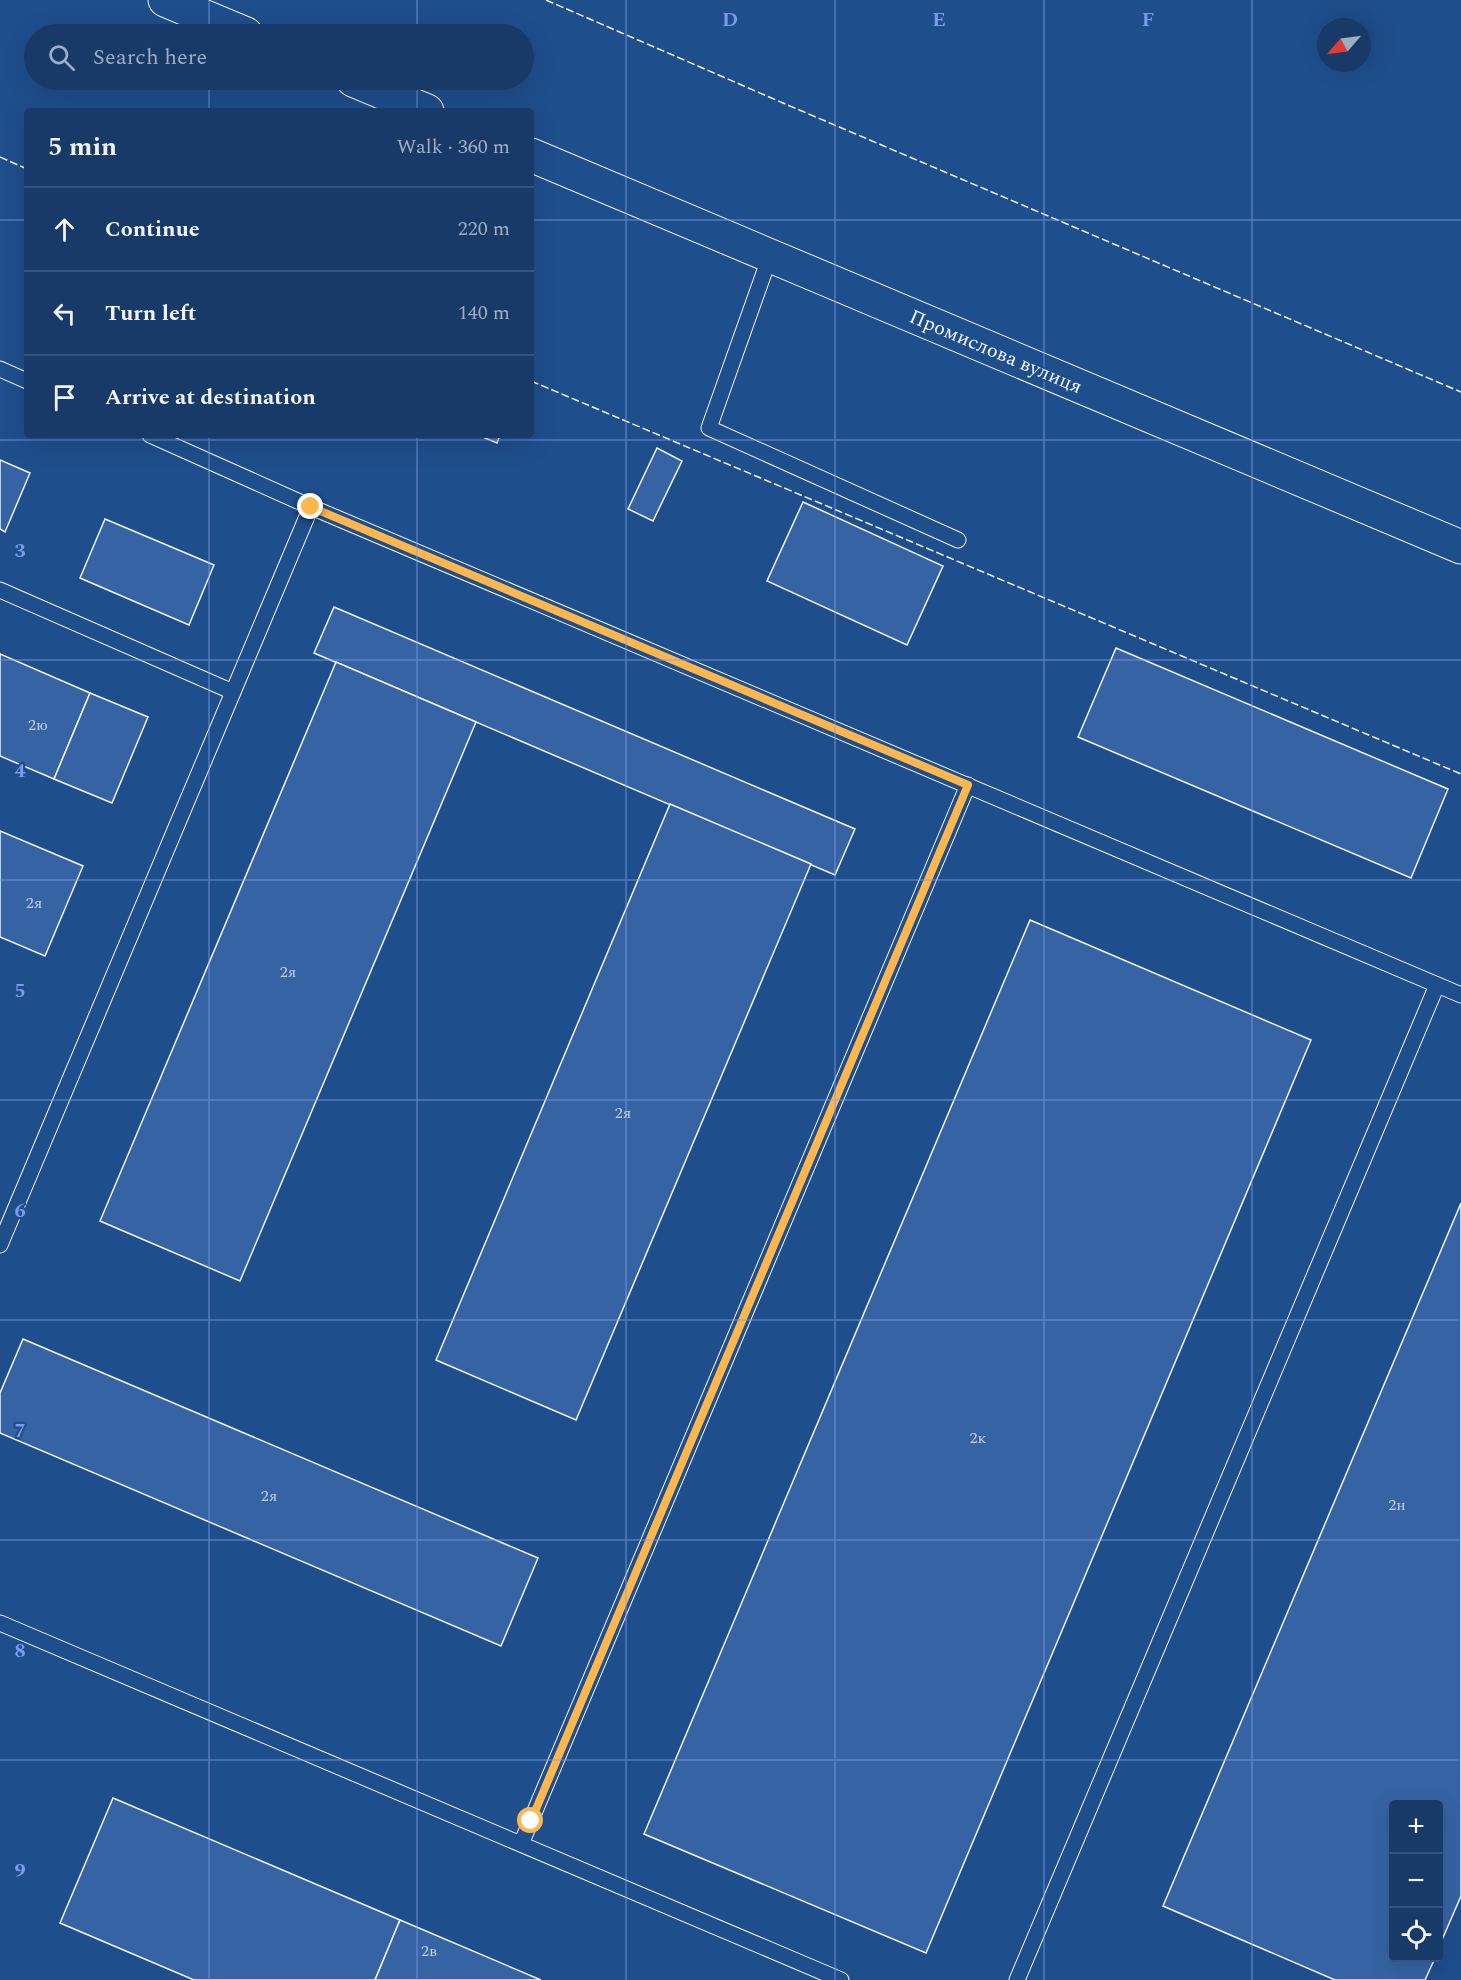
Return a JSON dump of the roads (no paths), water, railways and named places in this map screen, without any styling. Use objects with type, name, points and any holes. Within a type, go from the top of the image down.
[{"type":"main road","points":[[165,0],[222,24]]},
{"type":"main road","points":[[377,90],[420,108]]},
{"type":"main road","name":"Промислова вулиця","points":[[534,156],[1461,548]]},
{"type":"lane","points":[[770,256],[709,428],[958,540]]},
{"type":"lane","points":[[0,369],[24,380]]},
{"type":"lane","points":[[157,438],[311,507],[1461,995]]},
{"type":"lane","points":[[0,1245],[311,507]]},
{"type":"lane","points":[[0,590],[233,692]]},
{"type":"lane","points":[[521,1844],[968,785]]},
{"type":"lane","points":[[1017,1980],[1437,985]]},
{"type":"lane","points":[[0,1623],[841,1980]]}]
